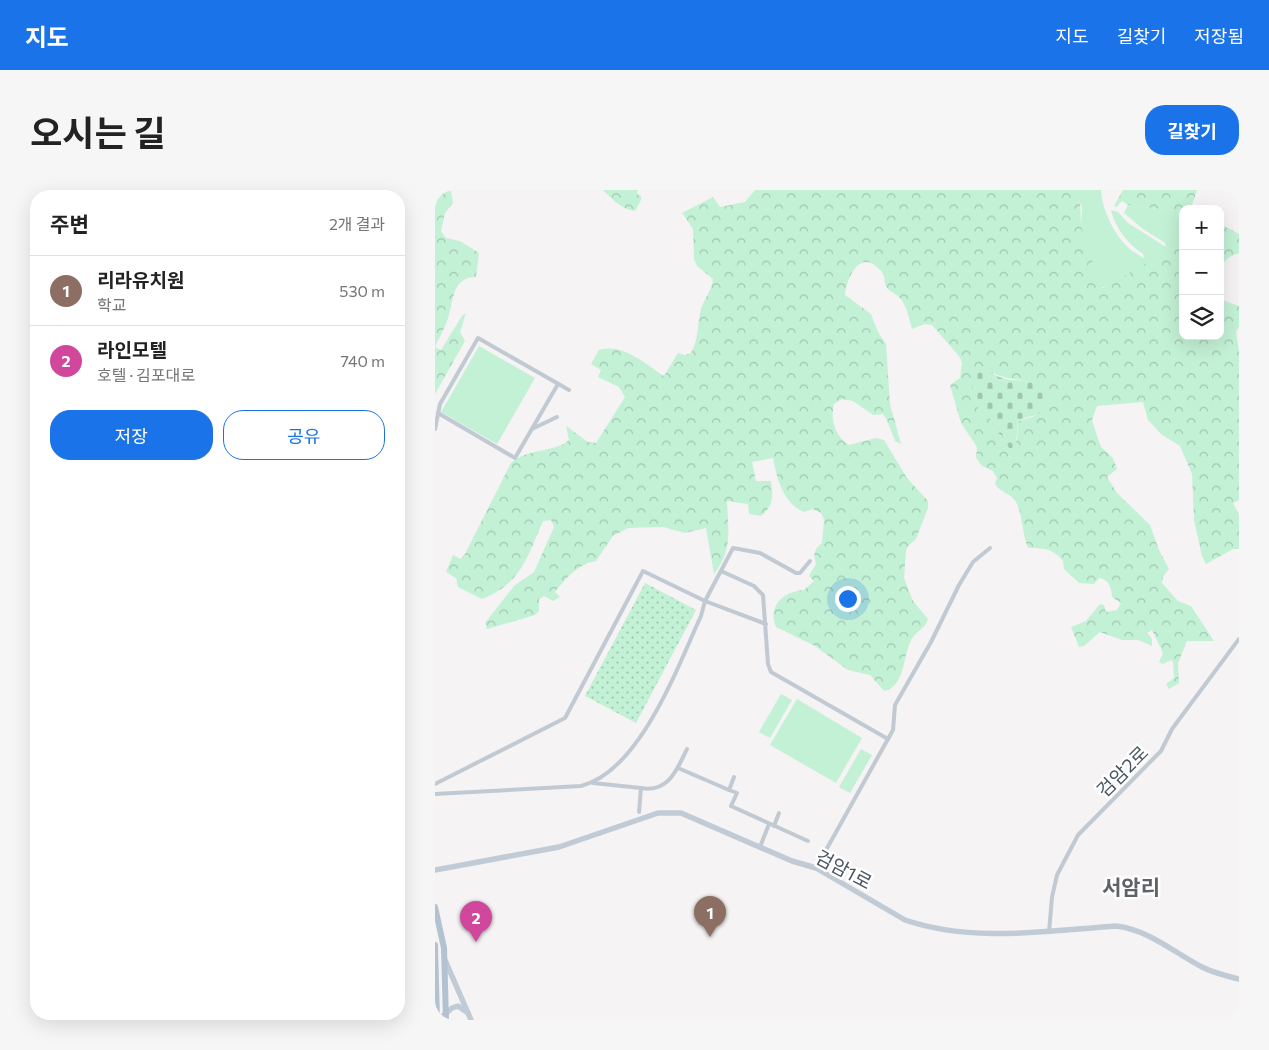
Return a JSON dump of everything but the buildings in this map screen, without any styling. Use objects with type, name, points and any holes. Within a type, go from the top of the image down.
[{"type":"main road","points":[[435,906],[444,956],[446,1016]]},
{"type":"main road","points":[[435,945],[438,1020]]},
{"type":"street","points":[[435,429],[440,404],[478,338],[569,390]]},
{"type":"street","points":[[438,414],[515,458],[558,384]]},
{"type":"street","points":[[531,429],[557,417]]},
{"type":"street","points":[[593,783],[622,762],[631,751],[674,674],[701,616],[705,601],[733,548],[760,553],[796,573],[800,573],[810,561]]},
{"type":"street","points":[[816,868],[888,739],[895,723],[895,705],[923,657],[973,562],[990,548]]},
{"type":"street","points":[[435,784],[565,718],[643,570],[705,601],[766,624]]},
{"type":"street","points":[[721,571],[755,586],[763,594],[767,664],[771,672],[888,739]]},
{"type":"street","name":"검암2로","points":[[1049,932],[1050,906],[1056,880],[1061,864],[1078,835],[1161,751],[1172,729],[1239,639]]},
{"type":"street","points":[[435,794],[581,786],[593,783],[651,790],[669,782],[679,768],[687,749]]},
{"type":"street","points":[[679,768],[737,793],[731,806],[808,841]]},
{"type":"street","points":[[729,790],[734,777]]},
{"type":"street","points":[[639,812],[641,788]]},
{"type":"street","name":"검암1로","points":[[435,870],[571,844],[641,819],[669,812],[694,817],[792,861],[816,868],[905,920],[955,931],[981,933],[1049,932],[1116,926],[1148,935],[1207,969],[1239,979]]},
{"type":"street","points":[[760,847],[779,813]]},
{"type":"street","points":[[444,956],[471,1020]]},
{"type":"street","points":[[438,1020],[458,1006],[468,1013]]},
{"type":"green space","points":[[435,190],[451,191],[453,203],[445,213],[441,231],[446,238],[460,241],[479,253],[476,277],[468,278],[458,285],[447,322],[435,347]]},
{"type":"green space","points":[[603,190],[638,190],[637,194],[641,196],[641,200],[635,211],[630,210],[617,203]]},
{"type":"green space","points":[[755,190],[1076,190],[1081,224],[1093,266],[1089,281],[1103,288],[1179,244],[1179,340],[1224,340],[1224,300],[1239,306],[1239,327],[1236,331],[1239,352],[1239,500],[1233,503],[1239,515],[1239,549],[1233,549],[1206,564],[1202,556],[1194,520],[1192,474],[1180,446],[1161,434],[1148,420],[1143,402],[1097,406],[1092,420],[1101,447],[1113,458],[1117,469],[1107,477],[1117,493],[1150,525],[1159,550],[1169,569],[1163,577],[1162,583],[1178,601],[1191,606],[1214,641],[1187,641],[1178,663],[1179,683],[1169,689],[1166,684],[1174,678],[1173,662],[1171,660],[1163,664],[1159,662],[1163,653],[1152,630],[1147,633],[1152,639],[1152,646],[1138,640],[1122,640],[1100,632],[1084,646],[1079,647],[1071,627],[1086,621],[1100,604],[1104,605],[1106,612],[1117,610],[1121,603],[1112,597],[1108,583],[1103,579],[1099,578],[1094,584],[1079,583],[1064,569],[1063,561],[1055,553],[1043,549],[1028,548],[1016,502],[997,487],[995,484],[997,478],[993,471],[982,466],[976,458],[977,447],[961,423],[950,385],[960,378],[962,362],[959,356],[932,325],[925,324],[912,329],[902,300],[887,288],[882,272],[873,264],[866,262],[861,263],[852,273],[845,295],[871,314],[878,332],[886,344],[890,404],[901,444],[895,441],[883,414],[873,415],[853,401],[842,399],[834,404],[833,421],[840,437],[849,445],[876,438],[884,440],[907,478],[928,501],[928,508],[916,539],[908,546],[906,551],[904,578],[913,601],[928,619],[910,643],[897,683],[884,691],[870,675],[848,670],[815,646],[776,627],[774,613],[779,601],[790,593],[804,590],[814,581],[809,576],[816,564],[814,555],[817,547],[822,543],[824,520],[821,513],[813,509],[804,512],[791,503],[782,490],[773,458],[752,462],[756,481],[771,481],[772,500],[761,516],[749,514],[748,504],[727,501],[727,548],[714,574],[706,528],[685,533],[663,527],[628,528],[613,536],[596,561],[578,568],[568,577],[555,592],[560,597],[553,601],[544,596],[539,599],[539,611],[535,615],[487,629],[485,623],[514,586],[534,572],[554,527],[551,520],[543,521],[527,557],[515,577],[495,593],[482,599],[458,587],[456,578],[446,572],[453,555],[461,559],[465,554],[511,463],[526,454],[557,447],[569,440],[566,426],[588,442],[596,443],[625,397],[619,387],[598,377],[601,370],[591,364],[599,350],[617,349],[625,352],[664,376],[678,353],[685,355],[691,353],[697,337],[701,309],[713,279],[697,266],[694,259],[693,229],[682,213],[713,197],[720,207],[745,202]],"holes":[[[993,373],[1008,378],[1035,382],[1035,416],[1018,421],[1017,440],[1012,448],[1009,448],[1003,438],[993,428],[991,420]]]},
{"type":"green space","points":[[1076,190],[1101,190],[1110,223],[1125,245],[1144,259],[1143,254],[1127,240],[1119,229],[1111,210],[1118,212],[1128,223],[1166,247],[1165,243],[1143,229],[1124,213],[1128,205],[1179,211],[1179,244],[1121,280],[1103,287],[1096,286],[1089,281],[1081,228],[1082,208]]},
{"type":"green space","points":[[1123,190],[1197,190],[1192,205],[1179,205],[1179,211],[1128,205],[1122,201],[1116,207],[1114,206]]},
{"type":"green space","points":[[1224,226],[1239,234],[1239,253],[1224,263]]},
{"type":"green space","points":[[466,313],[460,332],[465,341],[435,394],[435,347],[441,350],[462,316]]},
{"type":"green space","points":[[479,346],[535,378],[497,444],[441,412]]},
{"type":"green space","points":[[980,371],[1011,380],[1032,381],[1041,386],[1044,391],[1045,407],[1040,413],[1018,421],[1016,443],[1012,448],[1009,448],[1001,435],[994,431],[991,420],[979,410],[972,394],[973,379]]},
{"type":"green space","points":[[645,583],[696,610],[636,723],[585,696]]},
{"type":"green space","points":[[781,694],[792,700],[770,738],[759,732]]},
{"type":"green space","points":[[797,699],[862,738],[836,783],[770,745]]},
{"type":"green space","points":[[861,749],[872,755],[850,793],[839,787]]},
{"type":"place","name":"리라유치원","points":[[710,937]]},
{"type":"place","name":"라인모텔","points":[[476,942]]},
{"type":"district","name":"서암리","points":[[1131,886]]}]
